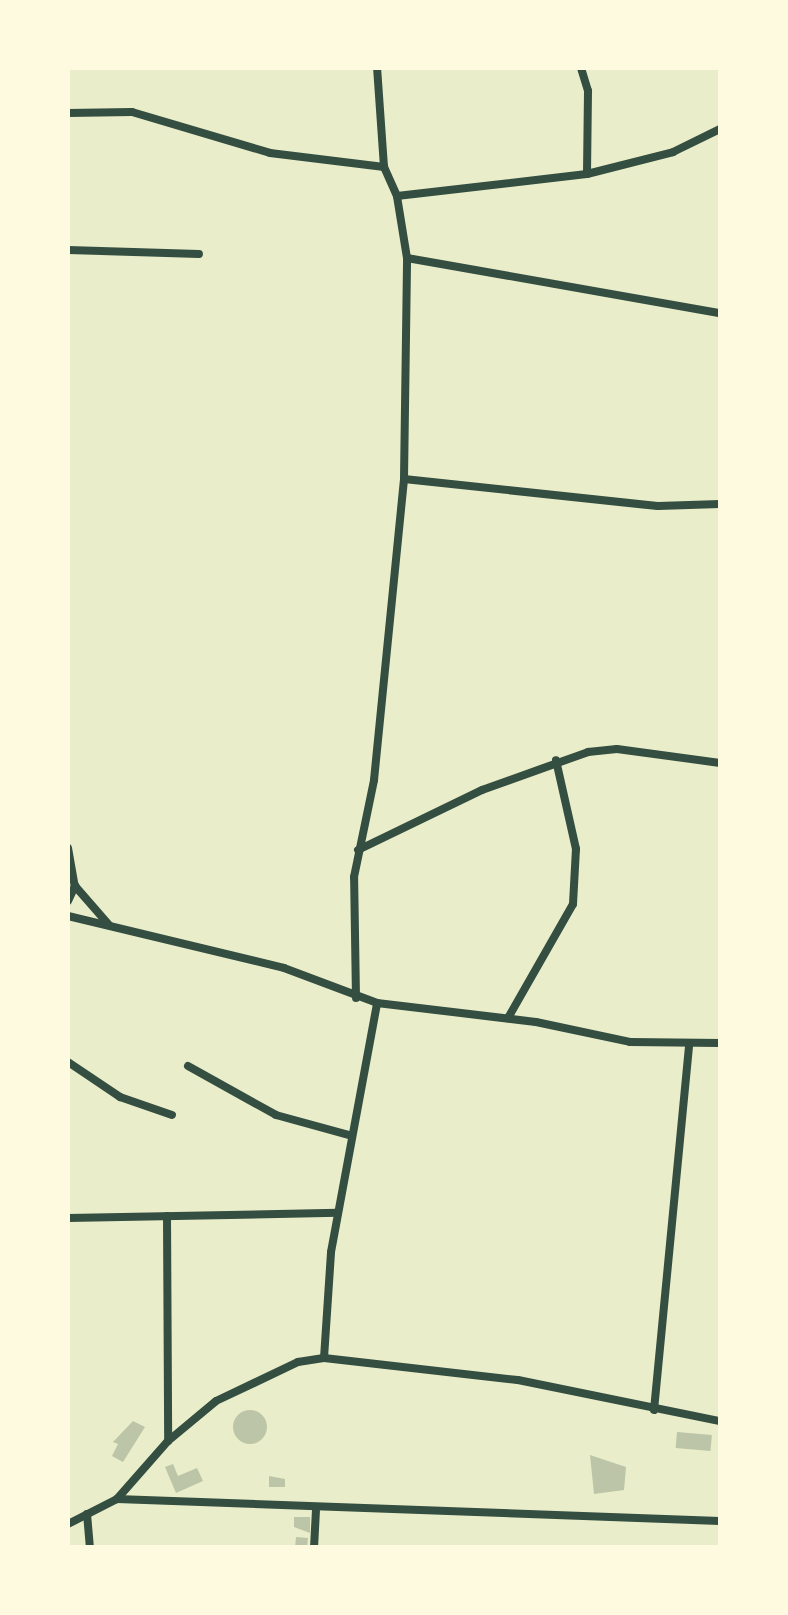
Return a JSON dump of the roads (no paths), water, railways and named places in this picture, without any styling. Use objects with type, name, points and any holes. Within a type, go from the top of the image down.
[{"type":"street","points":[[356,998],[358,850],[374,780],[404,480],[407,258],[398,196],[384,167],[377,68]]},
{"type":"street","points":[[581,68],[588,91],[587,174]]},
{"type":"street","points":[[68,113],[132,112],[270,153],[384,167]]},
{"type":"street","points":[[398,196],[587,174],[673,152],[720,129]]},
{"type":"street","points":[[68,250],[199,254]]},
{"type":"street","points":[[407,258],[720,313]]},
{"type":"street","points":[[404,480],[658,506],[720,504]]},
{"type":"street","points":[[358,850],[556,760],[617,749],[720,763]]},
{"type":"street","points":[[508,1018],[574,904],[576,849],[556,760]]},
{"type":"street","points":[[68,848],[74,886],[68,901]]},
{"type":"street","points":[[74,886],[109,925]]},
{"type":"street","points":[[68,916],[284,968],[356,998],[376,1002],[508,1018],[630,1042],[720,1043]]},
{"type":"street","points":[[324,1358],[349,1136],[376,1002]]},
{"type":"street","points":[[654,1410],[689,1044]]},
{"type":"street","points":[[68,1062],[120,1097],[172,1116]]},
{"type":"street","points":[[188,1066],[276,1115],[349,1136]]},
{"type":"street","points":[[68,1218],[338,1213]]},
{"type":"street","points":[[168,1216],[168,1441]]},
{"type":"street","points":[[68,1524],[116,1500],[168,1441],[245,1386],[324,1358],[518,1380],[720,1421]]},
{"type":"street","points":[[116,1500],[720,1521]]},
{"type":"street","points":[[314,1548],[316,1509]]},
{"type":"street","points":[[87,1514],[90,1548]]}]
